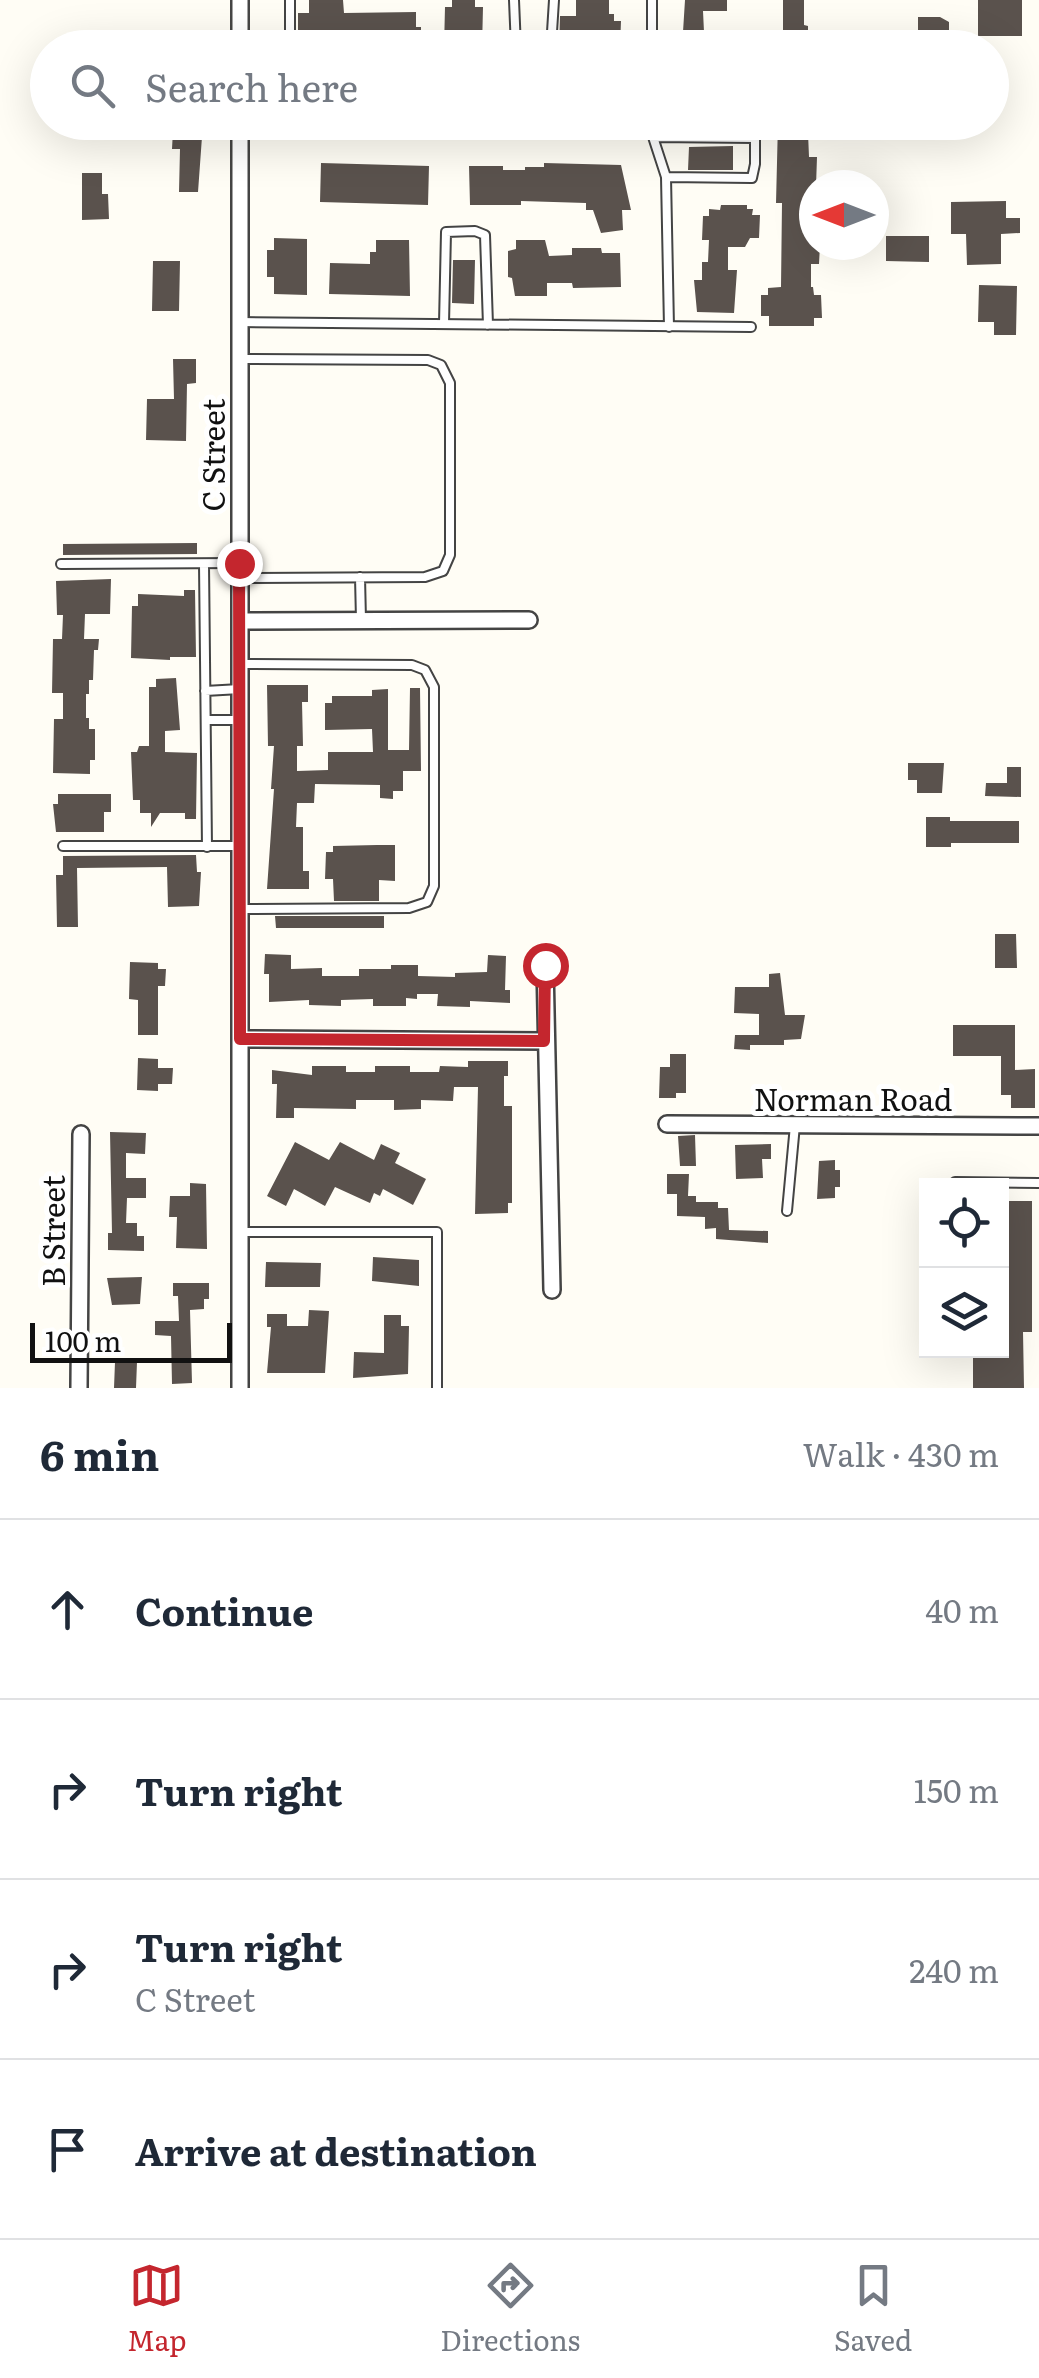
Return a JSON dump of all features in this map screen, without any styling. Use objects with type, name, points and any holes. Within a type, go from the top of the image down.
[{"type":"street","points":[[240,0],[240,30]]},
{"type":"street","name":"C Street","points":[[240,140],[240,1388]]},
{"type":"street","points":[[240,621],[529,620]]},
{"type":"street","points":[[545,965],[552,1290]]},
{"type":"street","points":[[240,1039],[544,1041]]},
{"type":"street","name":"Norman Road","points":[[667,1124],[1039,1126]]},
{"type":"street","name":"B Street","points":[[78,1388],[80,1134]]},
{"type":"lane","points":[[290,0],[290,30]]},
{"type":"lane","points":[[514,0],[515,30]]},
{"type":"lane","points":[[552,30],[554,0]]},
{"type":"lane","points":[[652,0],[652,30]]},
{"type":"lane","points":[[654,140],[666,177],[669,327]]},
{"type":"lane","points":[[666,177],[752,178],[755,140]]},
{"type":"lane","points":[[444,324],[446,232],[475,231],[485,235],[488,324]]},
{"type":"lane","points":[[240,322],[751,327]]},
{"type":"lane","points":[[60,564],[204,564],[239,570],[425,577],[435,575],[448,564],[450,383],[445,370],[428,360],[240,359]]},
{"type":"lane","points":[[204,564],[208,847]]},
{"type":"lane","points":[[360,577],[360,620]]},
{"type":"lane","points":[[240,664],[419,666],[429,674],[434,688],[434,886],[427,902],[409,908],[240,908]]},
{"type":"lane","points":[[206,691],[240,689]]},
{"type":"lane","points":[[206,720],[240,720]]},
{"type":"lane","points":[[63,846],[240,846]]},
{"type":"lane","points":[[787,1211],[796,1125]]},
{"type":"lane","points":[[1009,1183],[1039,1183]]},
{"type":"lane","points":[[240,1232],[438,1232],[437,1388]]},
{"type":"building","points":[[309,0],[343,0],[344,13],[416,12],[416,27],[421,30],[298,30],[298,13],[309,13]]},
{"type":"building","points":[[452,0],[475,0],[475,7],[483,7],[482,30],[444,30],[445,7],[452,7]]},
{"type":"building","points":[[576,0],[609,0],[609,14],[614,14],[614,21],[621,21],[621,30],[560,30],[560,16],[576,16]]},
{"type":"building","points":[[685,0],[727,0],[727,11],[703,11],[704,30],[683,30]]},
{"type":"building","points":[[783,0],[804,0],[804,25],[808,30],[783,30]]},
{"type":"building","points":[[978,0],[1022,0],[1022,36],[1009,36],[1009,30],[978,30]]},
{"type":"building","points":[[918,17],[940,17],[949,22],[949,30],[918,30]]},
{"type":"building","points":[[172,140],[202,140],[198,192],[179,192],[180,149],[172,149]]},
{"type":"building","points":[[778,140],[808,140],[809,157],[817,157],[817,170],[799,170],[799,260],[819,260],[819,264],[811,264],[811,287],[814,295],[821,295],[822,318],[814,318],[814,326],[769,326],[769,316],[761,316],[761,295],[768,295],[768,288],[781,287],[782,203],[776,203]]},
{"type":"building","points":[[733,146],[733,170],[688,170],[689,147]]},
{"type":"building","points":[[321,163],[429,166],[428,205],[320,202]]},
{"type":"building","points":[[544,163],[621,165],[631,210],[622,210],[623,230],[601,233],[593,210],[586,210],[586,203],[521,201],[521,205],[470,205],[469,166],[525,170],[544,167]]},
{"type":"building","points":[[82,173],[102,173],[102,194],[108,194],[109,219],[82,220]]},
{"type":"building","points":[[1006,201],[1006,218],[1020,218],[1020,233],[1001,234],[1001,264],[967,265],[966,234],[951,234],[951,202]]},
{"type":"building","points":[[721,205],[747,205],[747,209],[753,209],[752,215],[760,215],[759,238],[750,238],[745,247],[728,247],[728,270],[737,270],[734,313],[697,312],[694,280],[702,280],[702,262],[708,262],[709,240],[702,240],[703,216],[709,216],[709,209],[720,210]]},
{"type":"building","points":[[889,236],[929,236],[929,262],[886,261]]},
{"type":"building","points":[[274,238],[307,239],[307,295],[274,294],[274,277],[267,277],[267,250],[274,250]]},
{"type":"building","points":[[376,240],[409,240],[410,296],[329,294],[330,263],[370,264]]},
{"type":"building","points":[[516,240],[545,240],[549,256],[572,255],[572,248],[601,248],[602,253],[620,253],[621,287],[573,288],[572,283],[547,283],[547,296],[515,296],[512,278],[508,277],[508,251],[516,249]]},
{"type":"building","points":[[453,260],[475,260],[474,304],[452,303]]},
{"type":"building","points":[[153,261],[180,261],[179,311],[152,311]]},
{"type":"building","points":[[979,285],[1017,286],[1016,335],[994,335],[994,322],[978,322]]},
{"type":"building","points":[[173,359],[196,359],[196,383],[187,384],[186,441],[146,440],[147,399],[174,399]]},
{"type":"building","points":[[197,543],[197,554],[63,555],[63,544]]},
{"type":"building","points":[[111,579],[110,614],[85,614],[84,639],[99,639],[98,650],[94,650],[93,680],[89,680],[86,694],[86,718],[89,729],[95,729],[95,760],[90,760],[90,774],[53,773],[54,719],[63,719],[63,693],[52,693],[53,639],[62,639],[63,615],[57,615],[56,581]]},
{"type":"building","points":[[184,590],[195,590],[196,657],[131,658],[132,606],[138,606],[138,594],[184,596]]},
{"type":"building","points":[[176,678],[180,730],[165,731],[165,752],[197,753],[196,819],[185,819],[185,813],[160,813],[151,827],[151,813],[140,813],[140,800],[133,800],[131,752],[137,752],[139,746],[149,746],[149,687],[156,687],[156,679]]},
{"type":"building","points":[[267,685],[308,685],[308,702],[302,702],[303,746],[297,746],[297,771],[328,770],[328,752],[373,752],[372,729],[325,730],[325,703],[332,703],[332,696],[372,696],[372,690],[388,689],[388,750],[409,750],[410,688],[420,688],[421,771],[403,771],[403,791],[393,791],[393,799],[380,798],[380,785],[315,784],[314,803],[297,803],[296,827],[303,827],[303,871],[309,871],[309,889],[267,889],[274,746],[268,746]]},
{"type":"building","points":[[908,763],[944,763],[942,793],[917,793],[917,780],[908,780]]},
{"type":"building","points":[[1007,767],[1021,767],[1021,797],[985,796],[986,783],[1007,783]]},
{"type":"building","points":[[58,794],[111,794],[111,812],[104,812],[104,832],[56,832],[53,804],[58,804]]},
{"type":"building","points":[[926,817],[1019,821],[1019,843],[926,847]]},
{"type":"building","points":[[395,845],[395,881],[379,880],[379,901],[334,901],[333,879],[325,879],[326,852],[333,852],[333,846]]},
{"type":"building","points":[[196,855],[197,872],[201,872],[199,906],[168,907],[167,867],[77,868],[78,927],[57,927],[56,875],[63,875],[63,856]]},
{"type":"building","points":[[275,916],[384,916],[384,928],[276,928]]},
{"type":"building","points":[[995,934],[1016,934],[1017,968],[995,968]]},
{"type":"building","points":[[265,954],[291,955],[291,969],[322,968],[322,976],[359,976],[359,969],[418,965],[418,976],[455,977],[455,973],[487,972],[488,955],[506,956],[505,990],[510,990],[510,1003],[470,1001],[470,1007],[437,1006],[438,994],[406,998],[406,1006],[373,1006],[373,999],[341,1000],[341,1006],[309,1005],[309,1000],[269,1002]]},
{"type":"building","points":[[130,962],[158,963],[158,969],[166,969],[165,986],[158,986],[158,1035],[138,1035],[138,1000],[129,999]]},
{"type":"building","points":[[780,973],[785,1015],[805,1015],[801,1039],[784,1040],[784,1045],[734,1049],[735,1035],[759,1035],[759,1014],[734,1013],[735,987],[769,987],[769,974]]},
{"type":"building","points":[[953,1025],[1015,1025],[1015,1070],[1035,1069],[1035,1108],[1011,1108],[1011,1095],[1001,1095],[1001,1056],[953,1056]]},
{"type":"building","points":[[670,1054],[686,1054],[686,1093],[676,1093],[676,1098],[659,1098],[660,1067],[670,1067]]},
{"type":"building","points":[[138,1058],[158,1059],[158,1068],[173,1068],[172,1084],[158,1084],[158,1091],[137,1090]]},
{"type":"building","points":[[468,1061],[508,1061],[504,1106],[512,1106],[512,1203],[508,1203],[508,1213],[475,1214],[478,1087],[454,1087],[453,1101],[421,1100],[421,1109],[394,1110],[394,1100],[356,1100],[356,1109],[294,1108],[294,1118],[276,1118],[277,1084],[272,1084],[272,1070],[312,1075],[312,1066],[346,1066],[346,1072],[375,1072],[375,1066],[410,1066],[410,1072],[439,1072],[440,1066],[468,1067]]},
{"type":"building","points":[[110,1132],[146,1133],[145,1154],[126,1153],[126,1178],[146,1178],[146,1198],[127,1198],[126,1223],[137,1223],[137,1236],[144,1236],[144,1251],[108,1250],[108,1233],[112,1233]]},
{"type":"building","points":[[695,1135],[696,1166],[680,1166],[678,1136]]},
{"type":"building","points":[[295,1142],[329,1160],[340,1142],[374,1160],[381,1144],[400,1153],[395,1163],[426,1179],[413,1205],[383,1189],[380,1196],[374,1193],[370,1203],[335,1187],[325,1206],[294,1189],[286,1206],[267,1196]]},
{"type":"building","points":[[771,1144],[771,1159],[762,1159],[763,1178],[736,1179],[735,1145]]},
{"type":"building","points":[[835,1160],[835,1170],[840,1170],[840,1187],[835,1187],[835,1198],[817,1199],[819,1161]]},
{"type":"building","points":[[667,1174],[689,1174],[688,1196],[696,1196],[696,1202],[718,1202],[718,1208],[728,1208],[729,1230],[768,1231],[768,1243],[716,1239],[716,1228],[705,1229],[705,1217],[677,1216],[677,1194],[667,1194]]},
{"type":"building","points":[[190,1183],[206,1184],[207,1249],[176,1248],[177,1217],[169,1217],[170,1196],[190,1196]]},
{"type":"building","points":[[1009,1201],[1032,1201],[1032,1332],[1023,1332],[1024,1388],[973,1388],[973,1358],[1009,1358]]},
{"type":"building","points":[[373,1257],[419,1260],[419,1286],[372,1281]]},
{"type":"building","points":[[266,1262],[321,1263],[320,1287],[265,1287]]},
{"type":"building","points":[[142,1277],[140,1304],[112,1305],[107,1278]]},
{"type":"building","points":[[173,1283],[209,1283],[209,1299],[204,1299],[204,1309],[190,1310],[192,1383],[172,1384],[171,1336],[155,1335],[155,1321],[179,1321]]},
{"type":"building","points":[[309,1310],[329,1311],[325,1373],[267,1373],[271,1327],[267,1327],[267,1314],[287,1314],[287,1326],[308,1326]]},
{"type":"building","points":[[384,1315],[401,1315],[401,1326],[409,1326],[408,1374],[353,1378],[354,1352],[384,1353]]},
{"type":"building","points":[[115,1362],[137,1362],[136,1388],[114,1388]]},
{"type":"route","points":[[239,563],[240,1039],[544,1041],[545,965]]}]
